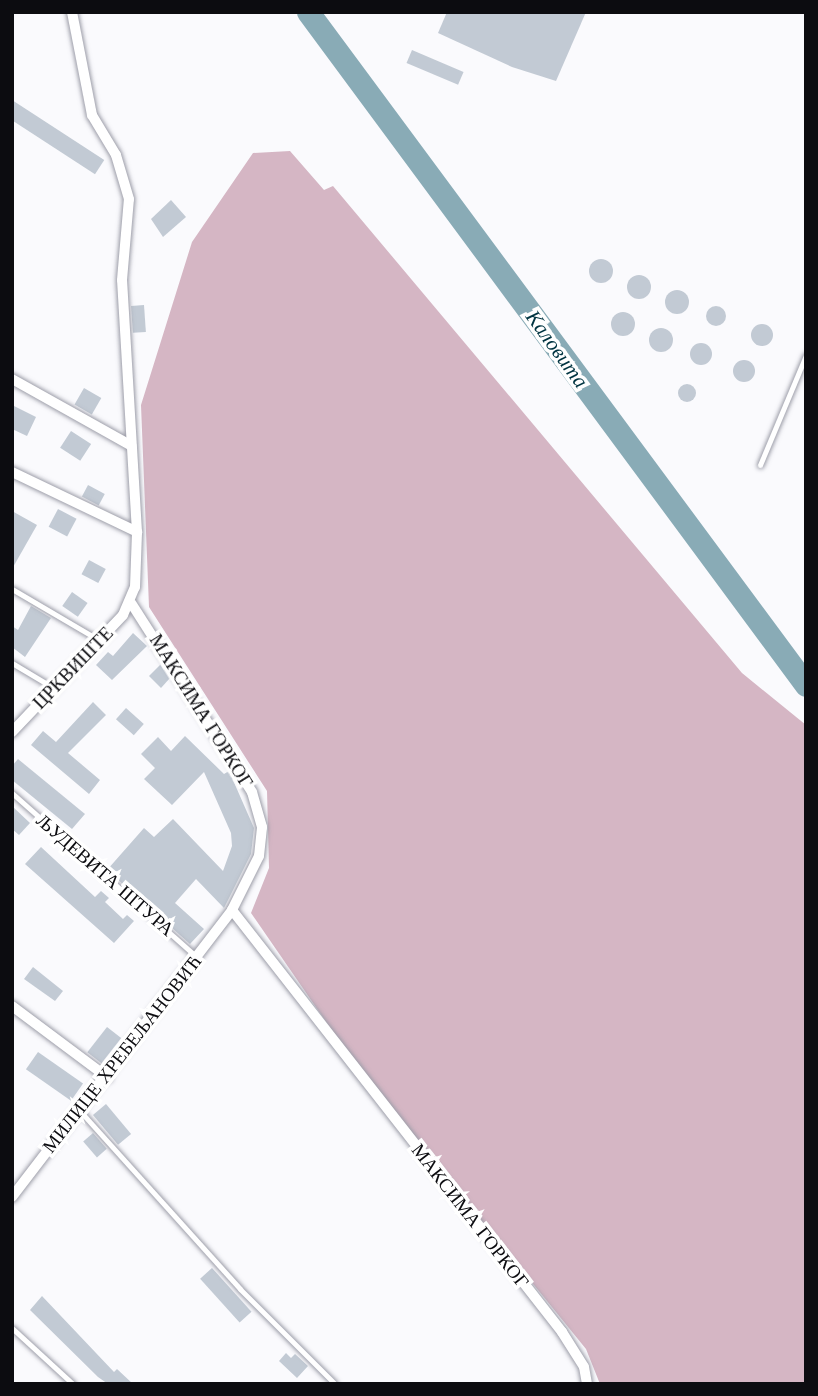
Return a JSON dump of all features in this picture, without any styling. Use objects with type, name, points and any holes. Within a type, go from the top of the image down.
[{"type":"street","points":[[72,12],[92,115],[116,155],[129,199],[121,255],[136,532],[131,603]]},
{"type":"street","points":[[12,379],[132,446]]},
{"type":"street","points":[[12,472],[136,532]]},
{"type":"street","name":"ЦРКВИШТЕ","points":[[12,732],[131,603]]},
{"type":"street","name":"МАКСИМА ГОРКОГ","points":[[131,603],[237,765],[259,811],[259,856],[232,910],[562,1332],[584,1367],[587,1384]]},
{"type":"street","name":"МИЛИЦЕ ХРЕБЕЉАНОВИЋ","points":[[12,1197],[107,1077],[232,910]]},
{"type":"street","points":[[12,1006],[107,1077]]},
{"type":"lane","points":[[760,465],[806,355]]},
{"type":"lane","points":[[12,589],[99,640]]},
{"type":"lane","points":[[12,663],[54,688]]},
{"type":"lane","name":"ЉУДЕВИТА ШТУРА","points":[[12,793],[197,957]]},
{"type":"lane","points":[[80,1111],[240,1289],[335,1384]]},
{"type":"lane","points":[[12,1328],[74,1384]]},
{"type":"shaded area","points":[[290,151],[324,190],[333,186],[742,673],[806,725],[806,1384],[600,1384],[586,1349],[360,1071],[251,913],[269,868],[267,791],[149,607],[141,405],[192,242],[253,153]]},
{"type":"building","points":[[447,12],[586,12],[556,81],[512,67],[438,33]]},
{"type":"building","points":[[412,50],[464,72],[458,85],[407,63]]},
{"type":"building","points":[[12,100],[104,160],[95,174],[12,120]]},
{"type":"building","points":[[171,200],[186,217],[163,237],[151,219]]},
{"type":"building","points":[[601,259],[612,266],[613,271],[606,282],[601,283],[590,276],[589,271],[596,260]]},
{"type":"building","points":[[639,275],[650,282],[651,287],[644,298],[639,299],[628,292],[627,287],[634,276]]},
{"type":"building","points":[[677,290],[685,294],[689,302],[685,310],[677,314],[669,310],[665,302],[669,294]]},
{"type":"building","points":[[144,305],[146,332],[133,333],[131,306]]},
{"type":"building","points":[[716,306],[723,309],[726,316],[723,323],[716,326],[709,323],[706,316],[709,309]]},
{"type":"building","points":[[623,312],[634,319],[635,324],[628,335],[623,336],[612,329],[611,324],[618,313]]},
{"type":"building","points":[[758,324],[766,324],[773,331],[773,339],[766,346],[758,346],[751,339],[751,331]]},
{"type":"building","points":[[661,328],[669,332],[673,340],[669,348],[661,352],[653,348],[649,340],[653,332]]},
{"type":"building","points":[[701,343],[709,346],[712,354],[709,362],[701,365],[693,362],[690,354],[693,346]]},
{"type":"building","points":[[744,360],[754,367],[755,371],[748,381],[744,382],[734,375],[733,371],[740,361]]},
{"type":"building","points":[[687,384],[693,387],[696,393],[693,399],[687,402],[681,399],[678,393],[681,387]]},
{"type":"building","points":[[84,388],[101,398],[92,414],[74,404]]},
{"type":"building","points":[[12,405],[36,417],[27,436],[12,429]]},
{"type":"building","points":[[71,431],[91,444],[80,461],[60,448]]},
{"type":"building","points":[[88,485],[105,494],[99,505],[82,496]]},
{"type":"building","points":[[58,509],[77,519],[67,537],[49,527]]},
{"type":"building","points":[[12,511],[37,525],[12,569]]},
{"type":"building","points":[[89,560],[106,569],[98,583],[81,574]]},
{"type":"building","points":[[72,592],[88,603],[78,617],[62,606]]},
{"type":"building","points":[[31,606],[51,618],[25,657],[12,647],[12,626],[18,630]]},
{"type":"building","points":[[133,633],[147,646],[112,680],[96,665],[108,652],[113,656]]},
{"type":"building","points":[[161,664],[170,678],[161,688],[149,676]]},
{"type":"building","points":[[93,702],[106,715],[68,753],[100,780],[89,794],[31,745],[43,731],[56,742]]},
{"type":"building","points":[[126,708],[144,724],[134,735],[116,719]]},
{"type":"building","points":[[185,736],[224,774],[229,771],[254,828],[251,854],[224,908],[196,879],[175,903],[204,929],[190,944],[107,870],[144,828],[154,837],[173,819],[223,871],[232,846],[231,833],[204,772],[172,805],[144,779],[155,768],[141,754],[158,737],[171,751]]},
{"type":"building","points":[[18,759],[85,814],[72,829],[12,780],[12,766]]},
{"type":"building","points":[[12,806],[30,823],[19,835],[12,829]]},
{"type":"building","points":[[41,847],[95,897],[101,891],[109,898],[105,902],[123,919],[127,915],[134,921],[114,943],[25,864]]},
{"type":"building","points":[[33,967],[63,991],[55,1001],[24,979]]},
{"type":"building","points":[[107,1027],[121,1038],[101,1063],[87,1052]]},
{"type":"building","points":[[38,1052],[83,1084],[71,1101],[26,1069]]},
{"type":"building","points":[[106,1104],[131,1134],[118,1145],[93,1115]]},
{"type":"building","points":[[93,1133],[107,1149],[97,1157],[83,1142]]},
{"type":"building","points":[[212,1268],[251,1312],[240,1323],[200,1279]]},
{"type":"building","points":[[42,1296],[114,1372],[117,1369],[133,1384],[108,1384],[98,1377],[30,1310]]},
{"type":"building","points":[[286,1353],[291,1358],[295,1354],[308,1366],[297,1378],[279,1361]]},
{"type":"waterway","name":"Каловита","points":[[308,12],[806,685]]}]
